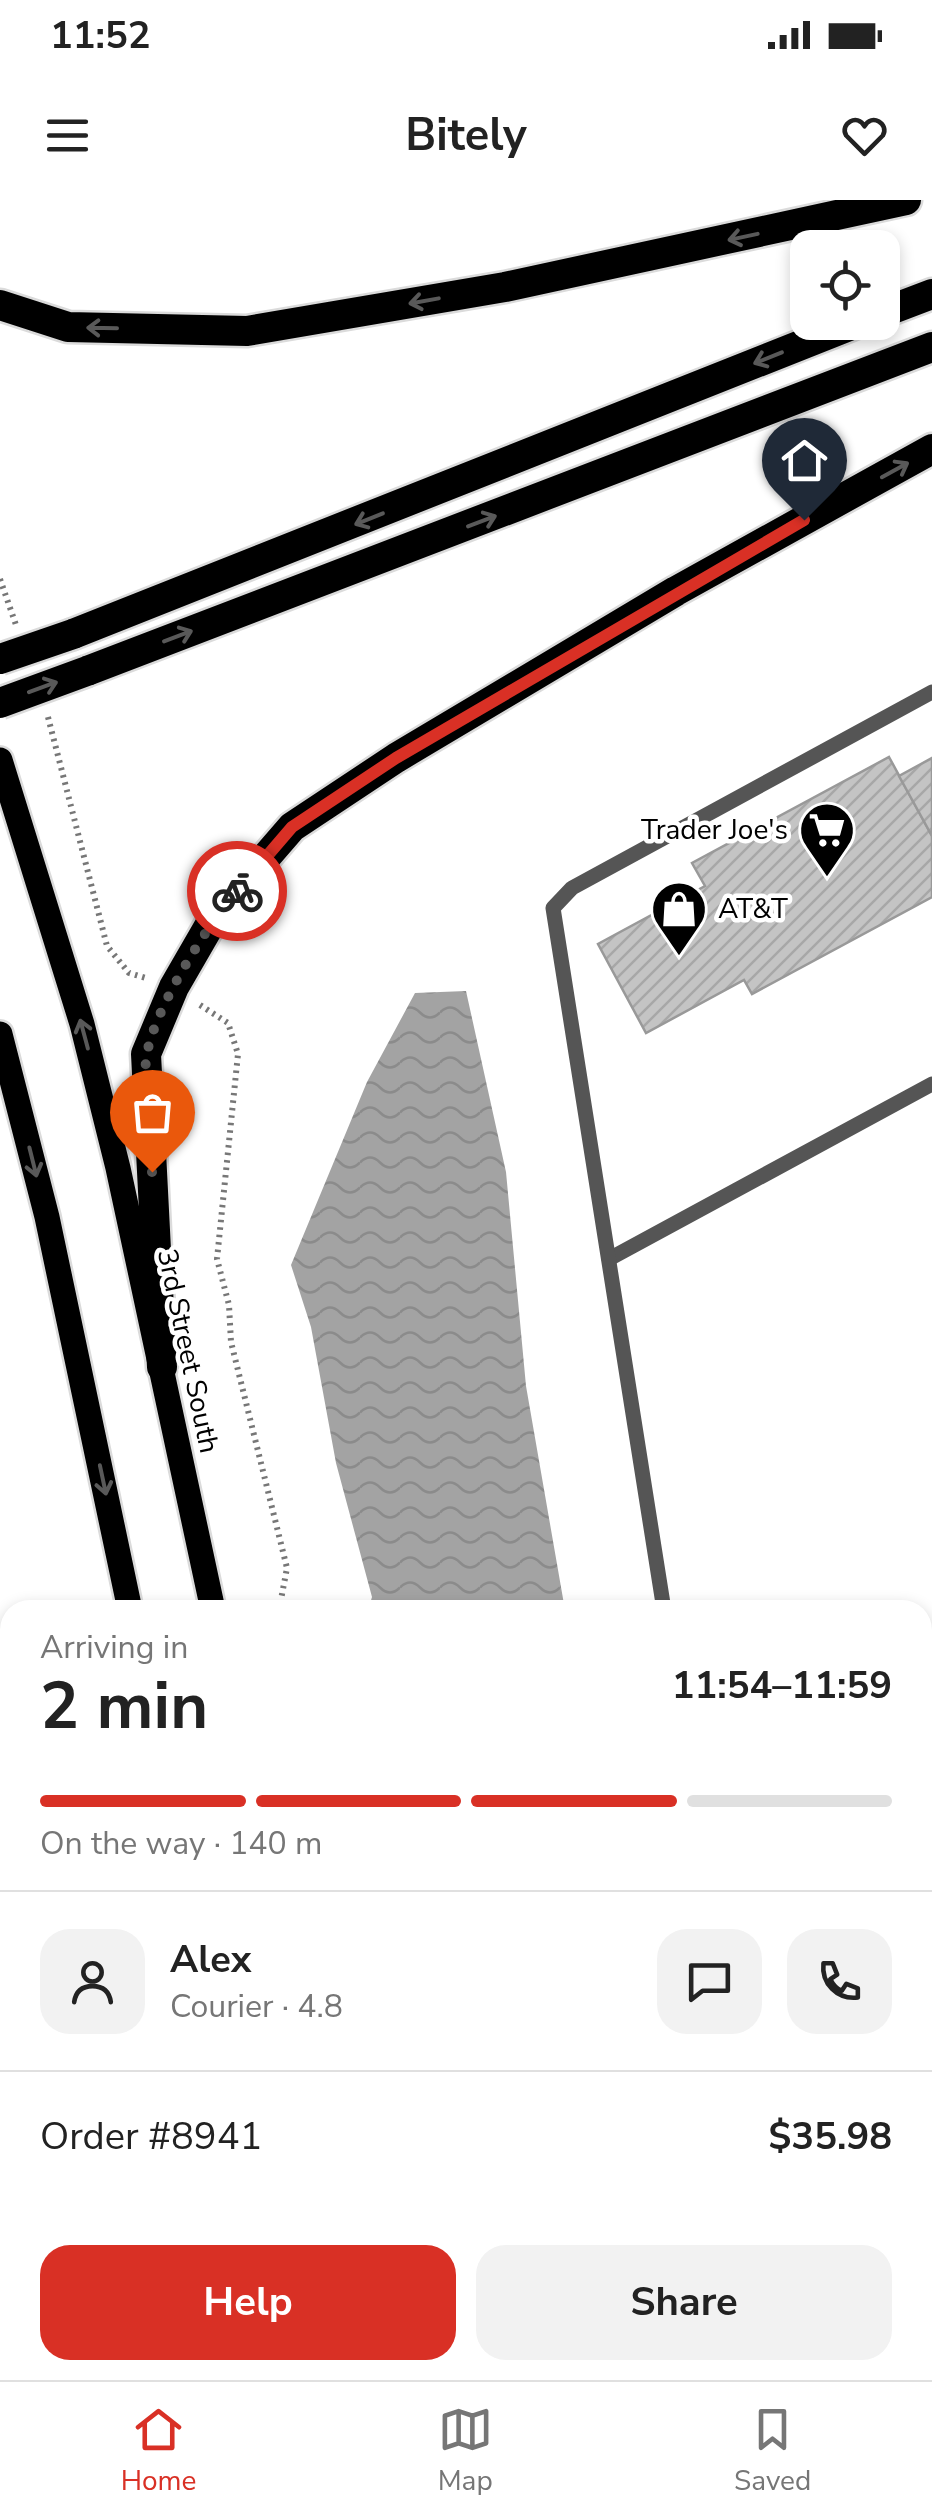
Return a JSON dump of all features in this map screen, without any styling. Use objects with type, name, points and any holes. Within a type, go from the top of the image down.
[{"type":"highway","points":[[0,305],[68,327],[248,331],[505,287],[906,200]]},
{"type":"highway","points":[[900,306],[932,294]]},
{"type":"highway","points":[[0,659],[73,634],[814,340]]},
{"type":"highway","points":[[0,703],[932,347]]},
{"type":"highway","points":[[162,1368],[146,1054],[174,988],[215,916],[292,827],[396,758],[676,591],[932,450]]},
{"type":"main road","name":"3rd Street South","points":[[0,760],[86,1042],[211,1600]]},
{"type":"main road","points":[[0,1034],[47,1217],[128,1600]]},
{"type":"lane","points":[[662,1600],[553,908],[572,888],[932,692]]},
{"type":"lane","points":[[609,1259],[932,1084]]},
{"type":"water","points":[[466,991],[506,1172],[526,1386],[563,1600],[371,1600],[336,1463],[311,1327],[291,1265],[367,1082],[415,993]]},
{"type":"building","points":[[889,757],[932,836],[932,897],[752,994],[744,980],[646,1033],[598,944],[705,886],[692,863]]},
{"type":"building","points":[[932,758],[932,836],[899,776]]},
{"type":"way so far","points":[[152,1172],[146,1054],[174,988],[215,916],[237,891]]},
{"type":"place","name":"Trader Joe's","points":[[827,879]]},
{"type":"place","name":"AT&T","points":[[679,958]]},
{"type":"route","points":[[237,891],[292,827],[396,758],[676,591],[804,520]]}]
